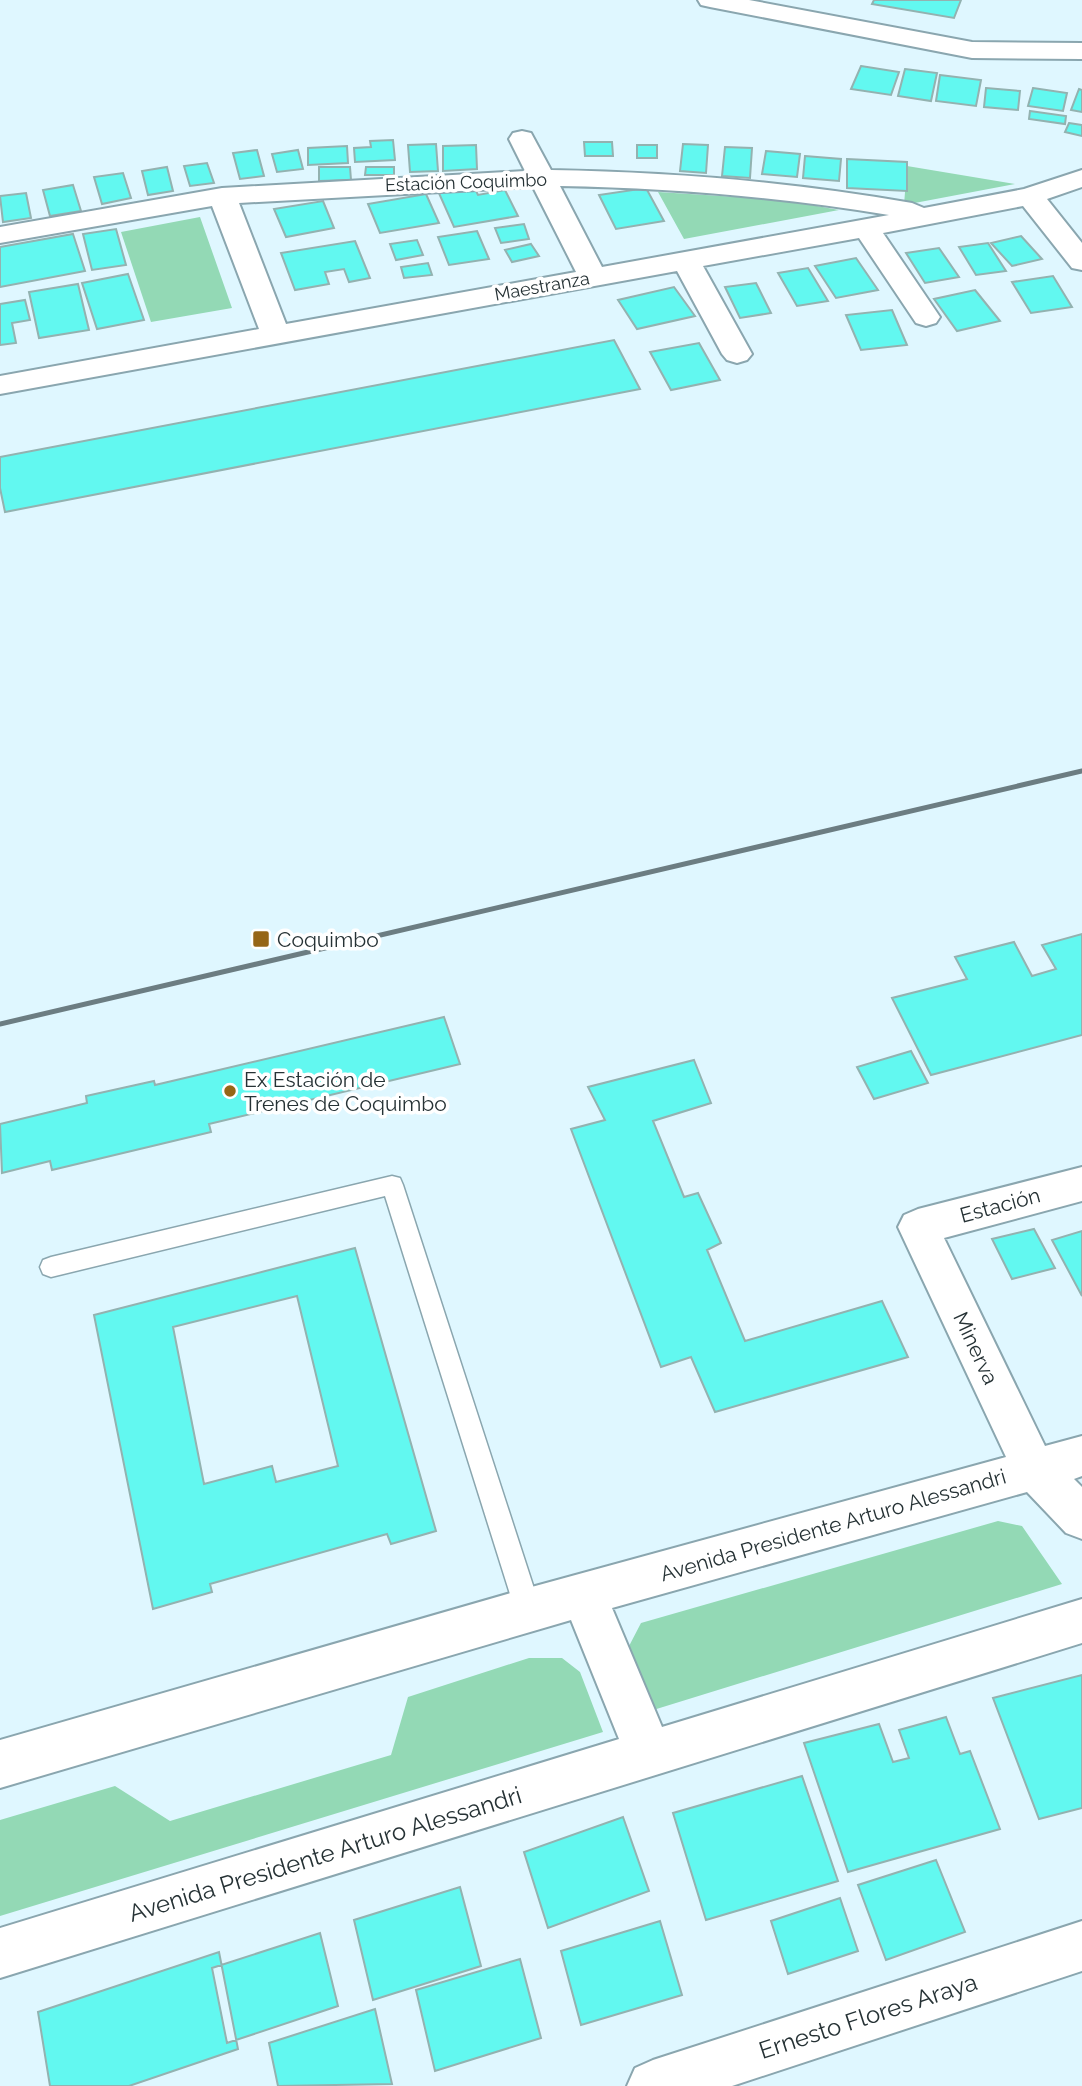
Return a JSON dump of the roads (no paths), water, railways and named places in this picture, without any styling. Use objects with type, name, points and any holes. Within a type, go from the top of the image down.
[{"type":"street","points":[[710,0],[972,50],[1082,66]]},
{"type":"street","points":[[972,50],[1082,51]]},
{"type":"street","points":[[522,139],[593,277]]},
{"type":"street","name":"Estación Coquimbo","points":[[0,235],[222,196],[544,178],[655,180],[830,197],[933,215]]},
{"type":"street","name":"Maestranza","points":[[0,385],[866,228],[1030,196],[1082,178]]},
{"type":"street","points":[[222,196],[276,335]]},
{"type":"street","points":[[1030,196],[1082,262]]},
{"type":"street","points":[[866,228],[926,317]]},
{"type":"street","points":[[686,261],[737,354]]},
{"type":"street","name":"Estación","points":[[918,1227],[1082,1184]]},
{"type":"street","name":"Minerva","points":[[918,1227],[1034,1469],[1082,1518]]},
{"type":"street","name":"Avenida Presidente Arturo Alessandri","points":[[0,1764],[528,1610],[1082,1455]]},
{"type":"street","points":[[584,1595],[649,1754]]},
{"type":"street","name":"Avenida Presidente Arturo Alessandri","points":[[0,1953],[1082,1621]]},
{"type":"street","name":"Ernesto Flores Araya","points":[[653,2086],[1082,1946]]},
{"type":"lane","points":[[51,1267],[392,1185],[528,1610]]},
{"type":"railway","points":[[0,1024],[1082,771]]},
{"type":"place","name":"Coquimbo","points":[[261,939]]},
{"type":"place","name":"Ex Estación de Trenes de Coquimbo","points":[[230,1091]]}]
